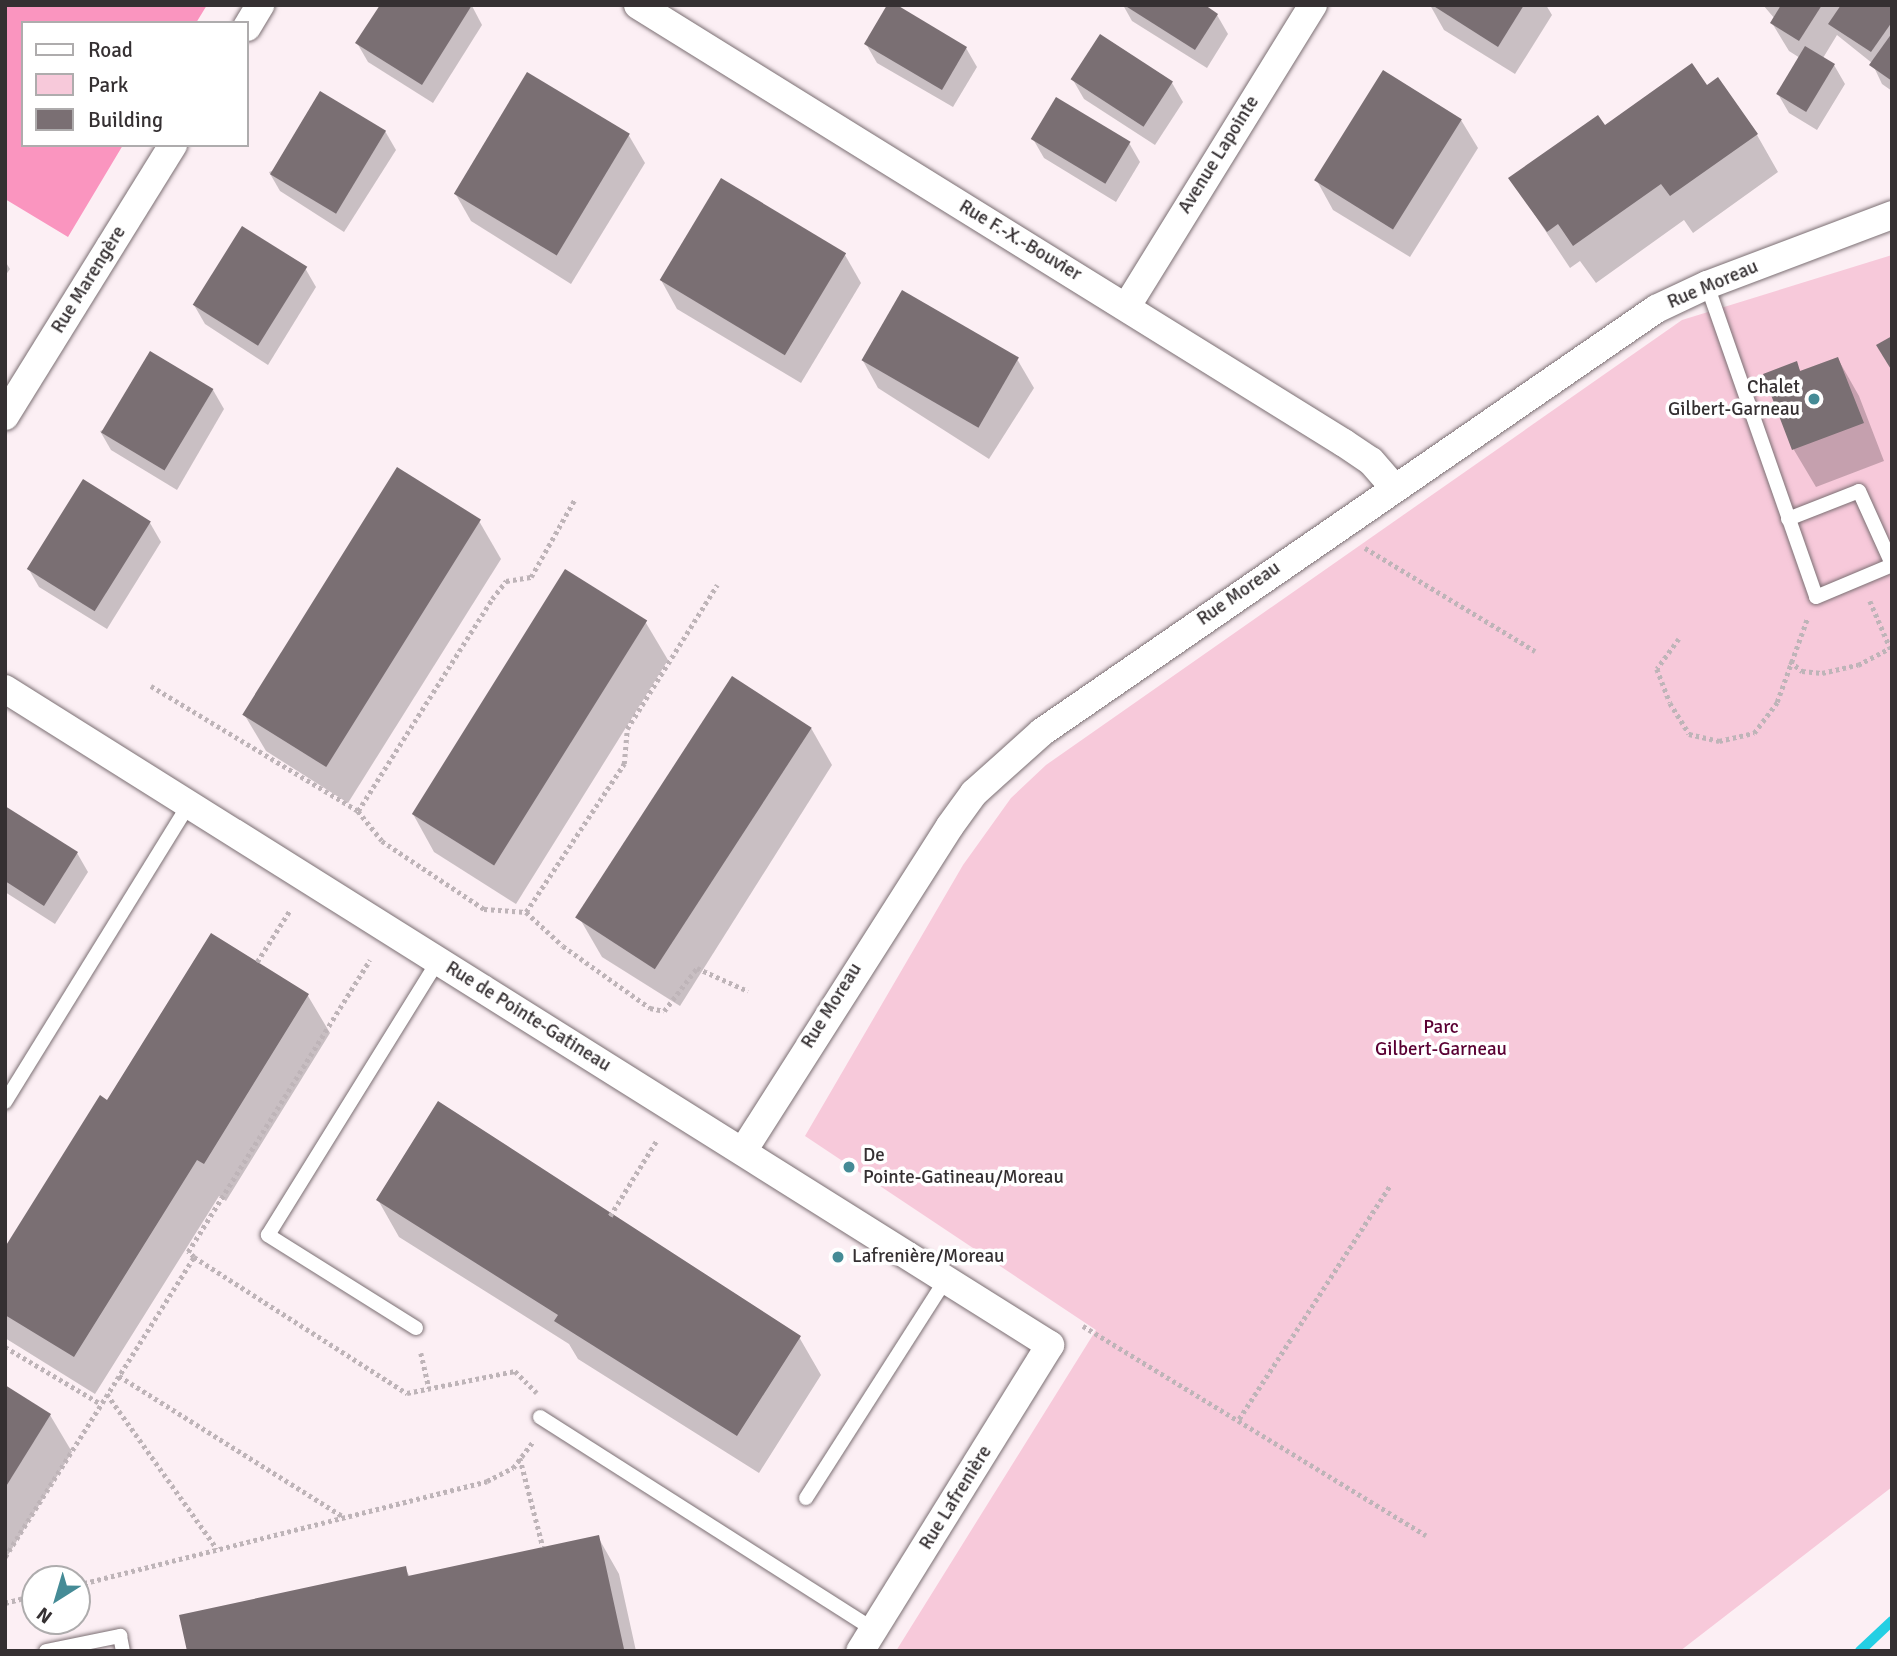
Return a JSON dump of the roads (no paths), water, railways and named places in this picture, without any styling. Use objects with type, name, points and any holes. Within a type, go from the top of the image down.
[{"type":"street","points":[[248,25],[260,5]]},
{"type":"street","name":"Rue F.-X.-Bouvier","points":[[638,5],[1127,306],[1371,461],[1394,487]]},
{"type":"street","name":"Avenue Lapointe","points":[[1127,306],[1313,5]]},
{"type":"street","name":"Rue Marengère","points":[[5,416],[172,147]]},
{"type":"street","name":"Rue Moreau","points":[[743,1152],[814,1032],[974,793],[1042,732],[1656,309],[1707,285],[1892,215]]},
{"type":"street","name":"Rue de Pointe-Gatineau","points":[[5,689],[1050,1345]]},
{"type":"street","name":"Rue Lafrenière","points":[[867,1640],[1050,1345]]},
{"type":"lane","points":[[1707,285],[1788,519],[1815,597],[1892,565],[1859,491],[1788,519]]},
{"type":"lane","points":[[5,1102],[189,804]]},
{"type":"lane","points":[[416,1328],[268,1235],[438,961]]},
{"type":"lane","points":[[806,1497],[945,1281]]},
{"type":"lane","points":[[540,1417],[867,1640]]},
{"type":"lane","points":[[46,1651],[120,1636],[123,1651]]},
{"type":"waterway","points":[[1860,1651],[1892,1621]]},
{"type":"place","name":"Chalet Gilbert-Garneau","points":[[1814,399]]},
{"type":"place","name":"De Pointe-Gatineau/Moreau","points":[[849,1167]]},
{"type":"place","name":"Lafrenière/Moreau","points":[[838,1257]]},
{"type":"park label","name":"Parc Gilbert-Garneau","points":[[1441,1039]]}]
